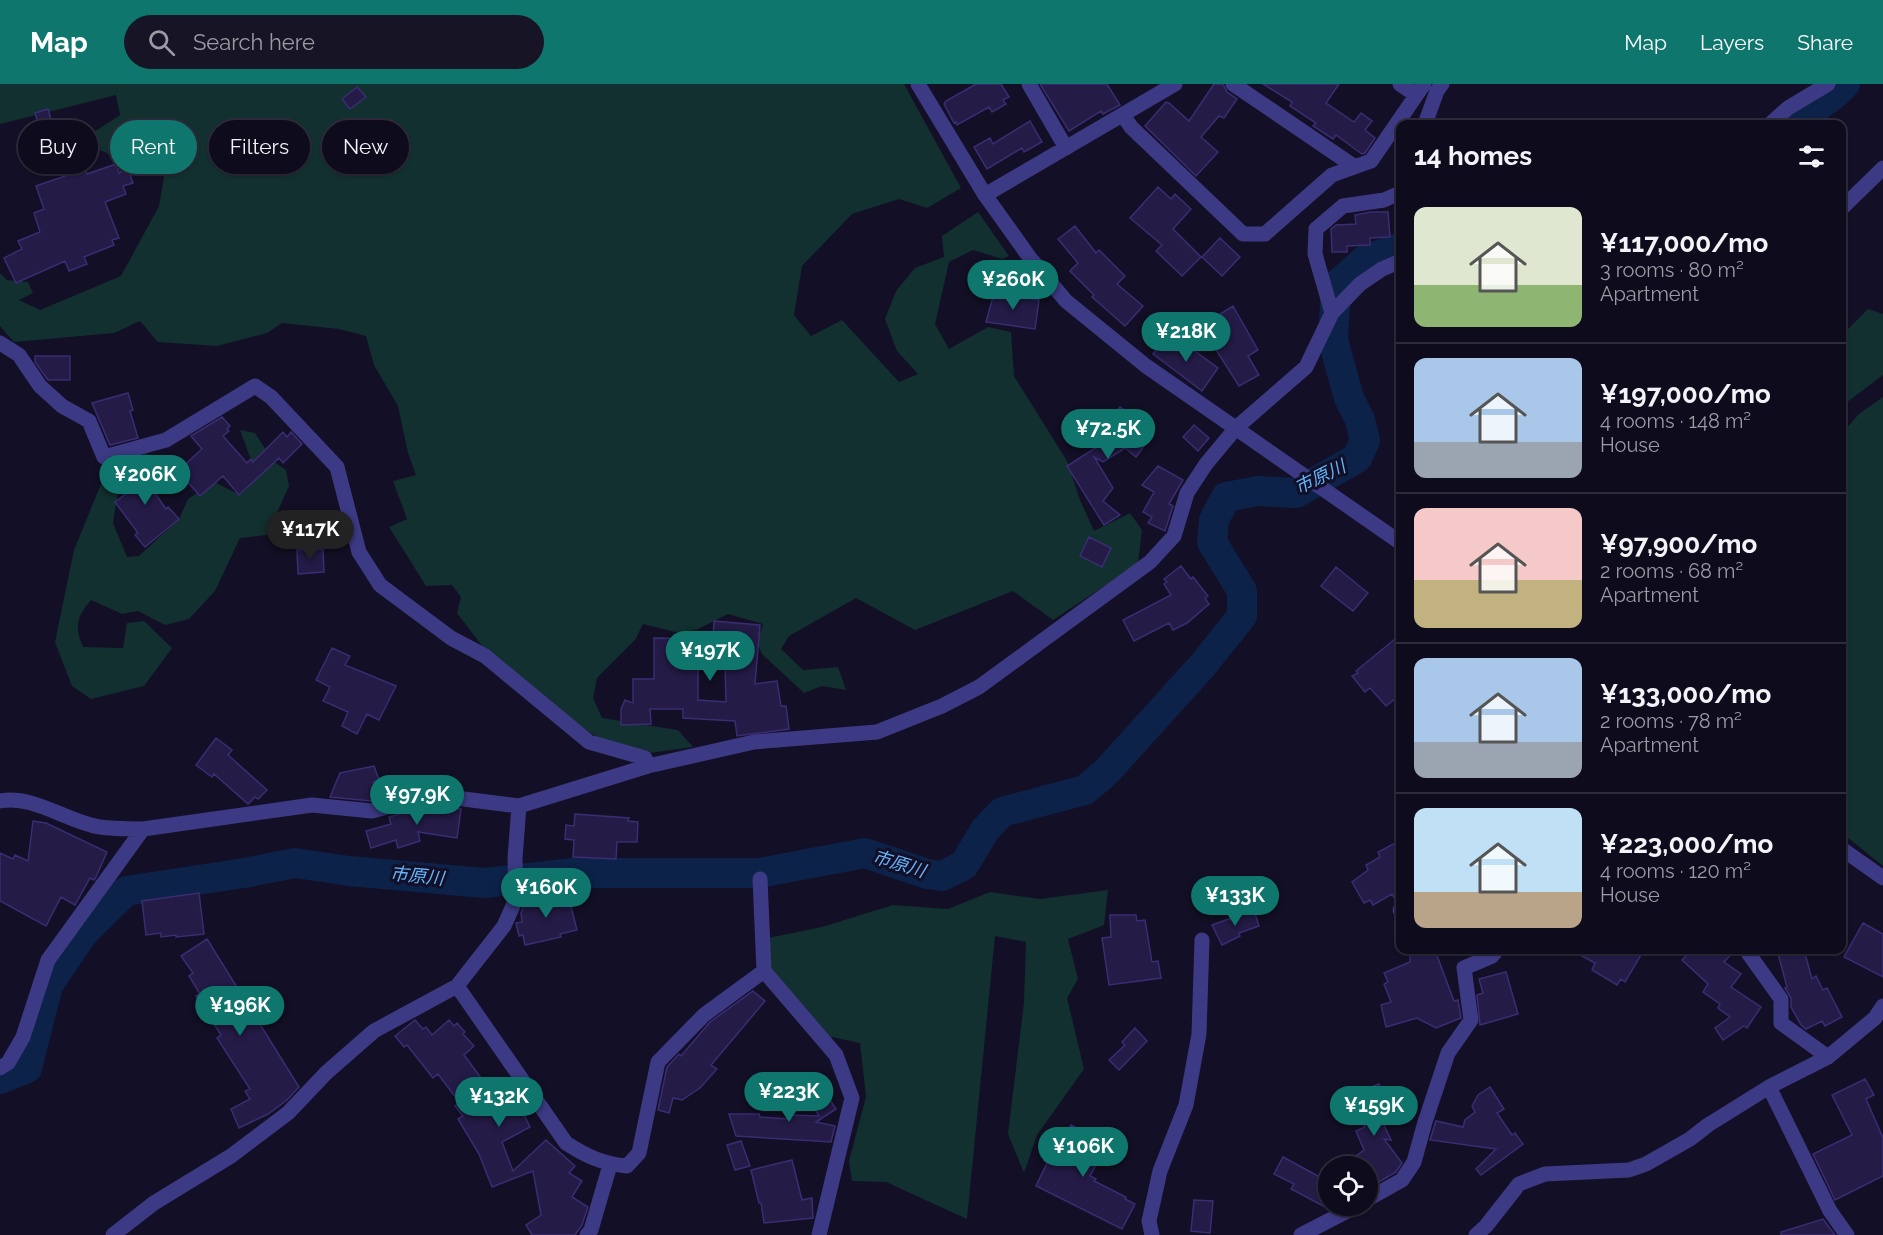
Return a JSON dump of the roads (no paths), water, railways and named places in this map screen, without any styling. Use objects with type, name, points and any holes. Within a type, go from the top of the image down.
[{"type":"street","points":[[918,84],[985,195],[1030,258],[1066,302],[1146,366],[1396,540]]},
{"type":"street","points":[[1029,84],[1066,148]]},
{"type":"street","points":[[985,195],[1175,84]]},
{"type":"street","points":[[1233,84],[1355,167]]},
{"type":"street","points":[[1399,120],[1420,90],[1400,84]]},
{"type":"street","points":[[1426,120],[1437,91],[1442,84]]},
{"type":"street","points":[[1774,120],[1788,108],[1828,84]]},
{"type":"street","points":[[1124,115],[1131,127],[1243,234],[1265,234],[1332,175],[1371,161],[1396,125]]},
{"type":"street","points":[[1846,204],[1883,168]]},
{"type":"street","points":[[1332,314],[1314,254],[1316,229],[1342,206],[1384,200],[1396,195]]},
{"type":"street","points":[[0,801],[12,799],[92,826],[143,829],[312,805],[372,811],[432,795],[519,806],[648,766],[754,742],[877,732],[942,706],[979,687],[1150,562],[1174,536],[1187,494],[1206,464],[1236,428],[1306,367],[1332,314],[1360,284],[1396,263]]},
{"type":"street","points":[[0,343],[19,355],[40,386],[54,399],[89,422],[104,458],[166,440],[255,386],[271,397],[338,467],[359,552],[380,585],[452,638],[485,656],[589,742],[645,758],[648,766]]},
{"type":"street","points":[[113,1235],[153,1203],[231,1156],[288,1113],[326,1073],[374,1032],[457,986],[504,926],[516,899],[515,858],[519,806]]},
{"type":"street","points":[[0,1068],[8,1063],[23,1037],[48,960],[143,829]]},
{"type":"street","points":[[1846,852],[1883,878]]},
{"type":"street","points":[[760,879],[764,971],[836,1055],[852,1098],[819,1235]]},
{"type":"street","points":[[1152,1235],[1149,1221],[1160,1171],[1186,1105],[1199,1034],[1202,940]]},
{"type":"street","points":[[1378,1193],[1402,1180],[1414,1162],[1448,1053],[1471,1020],[1464,968],[1494,954]]},
{"type":"street","points":[[1749,954],[1781,999],[1782,1023],[1828,1057]]},
{"type":"street","points":[[457,986],[566,1143],[588,1157],[610,1165],[627,1166],[639,1153],[658,1062],[704,1015],[764,971]]},
{"type":"street","points":[[1485,1232],[1520,1184],[1545,1174],[1629,1170],[1646,1164],[1690,1139],[1769,1087],[1828,1057],[1875,1018],[1883,1006]]},
{"type":"street","points":[[1769,1087],[1830,1211],[1847,1235]]},
{"type":"street","points":[[587,1235],[591,1230],[610,1165]]},
{"type":"street","points":[[1301,1235],[1338,1216]]},
{"type":"waterway","name":"市原川","points":[[1798,120],[1845,84]]},
{"type":"waterway","name":"市原川","points":[[0,1079],[27,1068],[48,985],[83,933],[126,891],[295,863],[349,871],[484,883],[573,873],[759,873],[865,853],[927,874],[942,876],[964,865],[985,830],[1002,812],[1085,790],[1106,772],[1202,666],[1242,616],[1242,591],[1212,542],[1214,520],[1226,497],[1258,491],[1296,493],[1357,458],[1365,441],[1360,420],[1349,398],[1333,340],[1336,286],[1365,260],[1396,249]]}]
